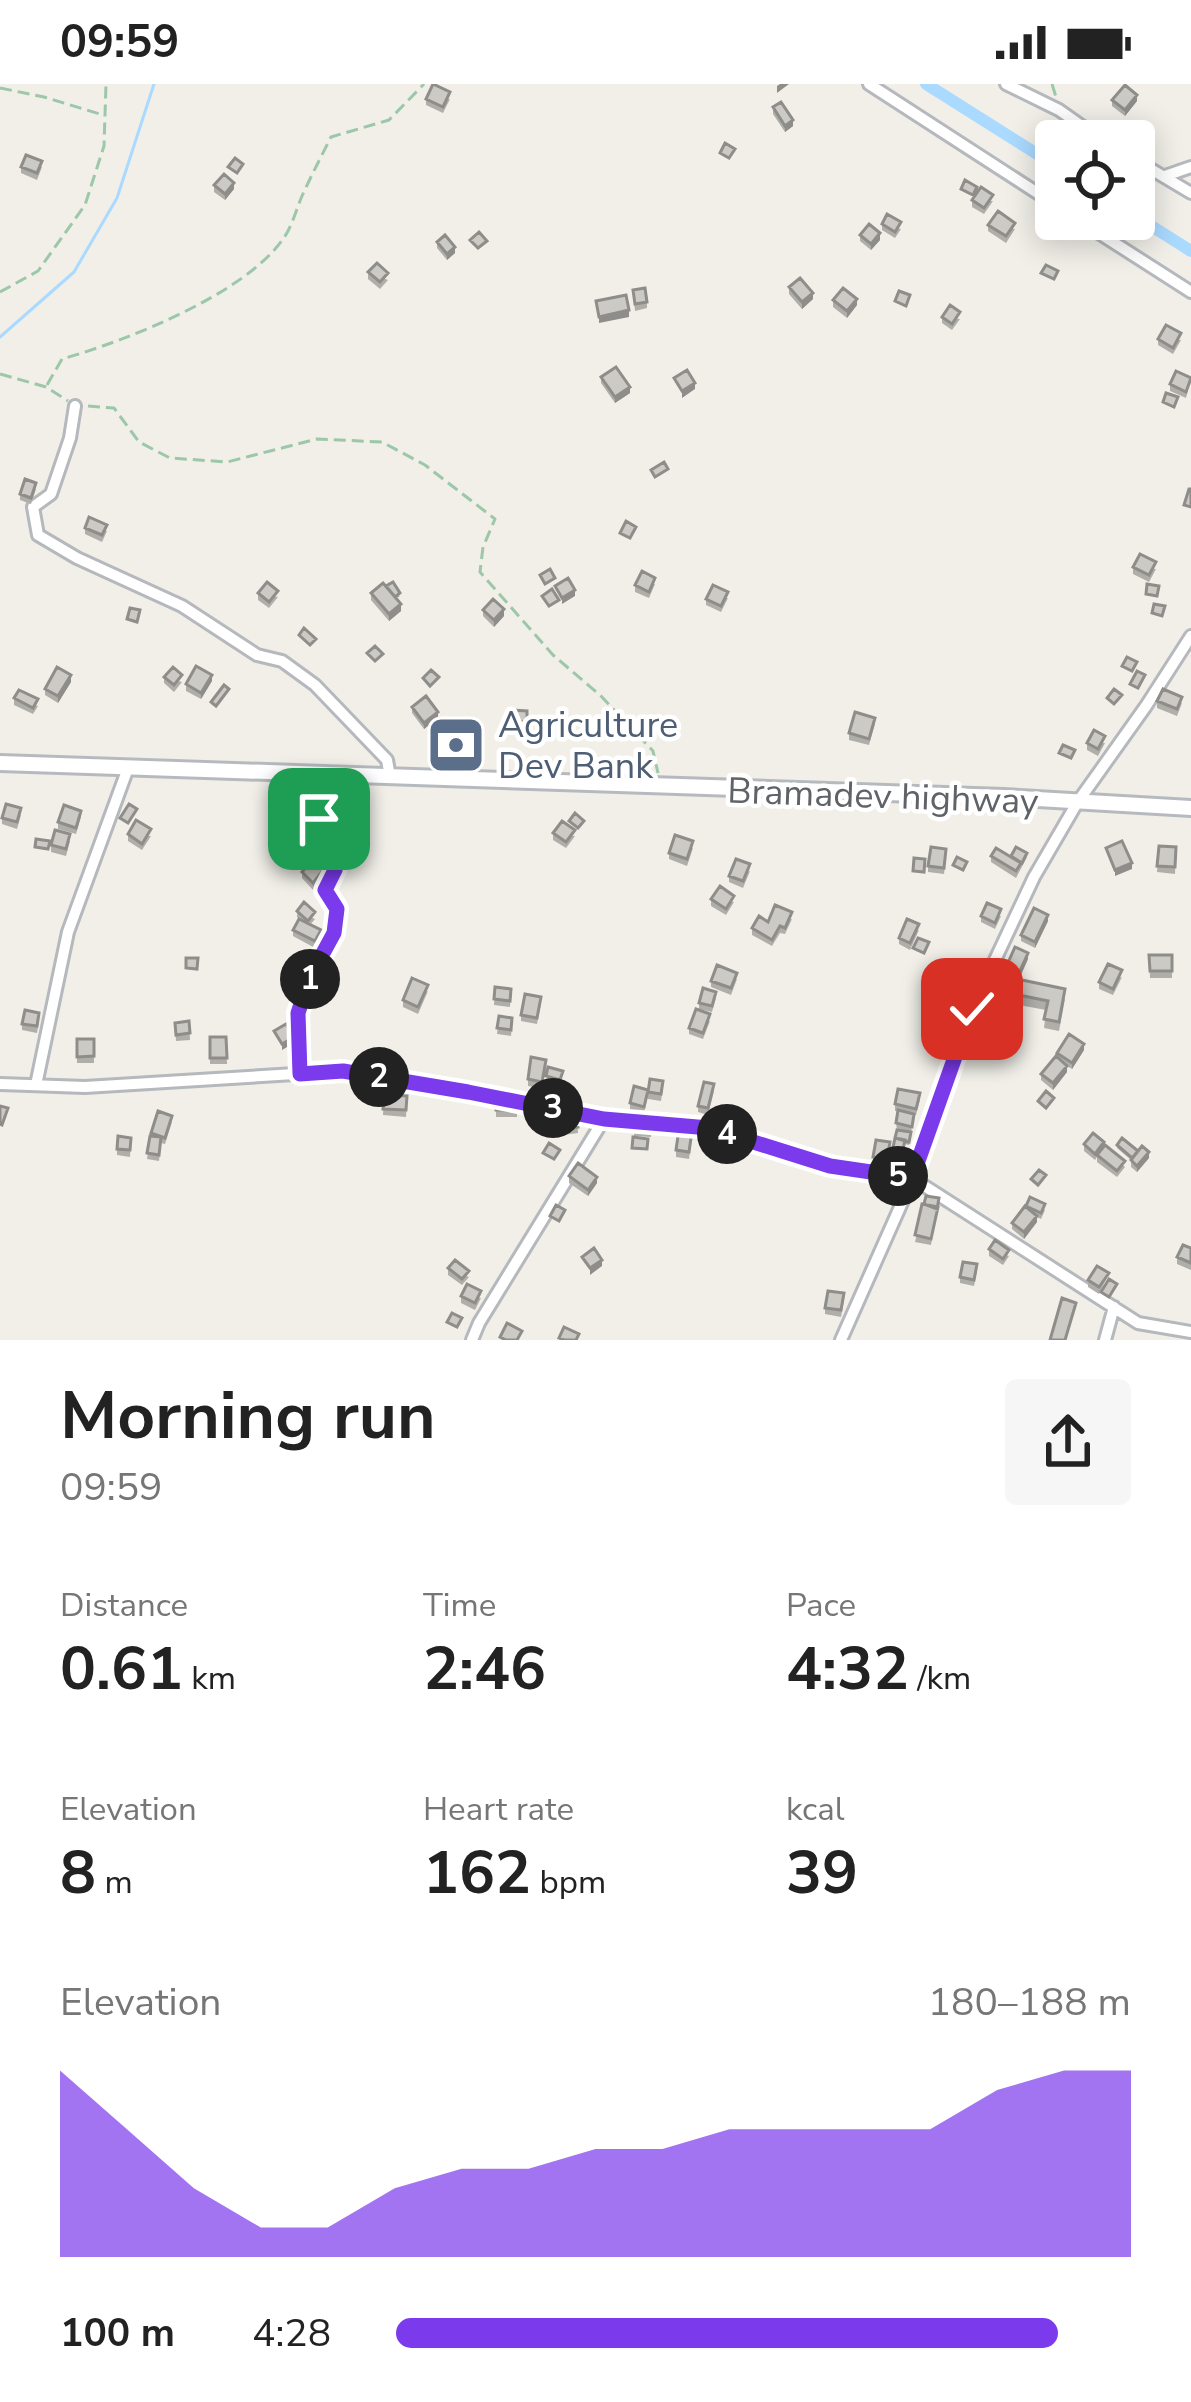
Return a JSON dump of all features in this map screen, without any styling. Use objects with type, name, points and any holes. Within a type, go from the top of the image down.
[{"type":"street","points":[[869,84],[1035,191]]},
{"type":"street","points":[[1006,84],[1073,120]]},
{"type":"street","points":[[1165,176],[1191,167]]},
{"type":"street","points":[[1155,171],[1191,193]]},
{"type":"street","points":[[1110,240],[1191,292]]},
{"type":"street","points":[[75,406],[51,494],[33,507],[38,535],[182,606],[257,655],[282,661],[314,686],[387,760],[390,777]]},
{"type":"street","points":[[841,1340],[912,1178],[972,1009],[1034,878],[1077,803],[1191,636]]},
{"type":"street","name":"Bramadev highway","points":[[0,763],[1004,797],[1191,808]]},
{"type":"street","points":[[36,1085],[68,932],[128,768]]},
{"type":"street","points":[[0,1084],[85,1087],[343,1071],[604,1119],[709,1128],[830,1166],[912,1178],[1138,1323],[1191,1332]]},
{"type":"street","points":[[472,1340],[604,1119]]},
{"type":"street","points":[[1105,1340],[1114,1307]]},
{"type":"path","points":[[0,292],[38,271],[85,205],[104,146],[106,84]]},
{"type":"path","points":[[46,387],[62,359],[153,326],[262,264],[286,236],[331,137],[389,120],[424,84]]},
{"type":"path","points":[[0,88],[105,116]]},
{"type":"path","points":[[0,374],[46,387],[75,406],[114,408],[139,442],[170,458],[227,462],[317,439],[382,442],[425,465],[495,519],[483,547],[480,572],[553,655],[601,696],[653,751],[661,786]]},
{"type":"path","points":[[300,1074],[298,1013],[310,977],[334,933],[337,909],[325,890],[335,870],[324,850],[317,775]]},
{"type":"building","points":[[433,84],[450,92],[443,107],[426,99]]},
{"type":"building","points":[[1125,85],[1137,95],[1125,110],[1112,100]]},
{"type":"building","points":[[781,102],[793,120],[785,126],[773,107]]},
{"type":"building","points":[[725,143],[735,149],[729,158],[720,153]]},
{"type":"building","points":[[26,155],[42,161],[37,173],[21,167]]},
{"type":"building","points":[[235,158],[243,164],[237,173],[228,167]]},
{"type":"building","points":[[224,174],[234,183],[225,194],[214,185]]},
{"type":"building","points":[[965,180],[977,187],[973,195],[961,189]]},
{"type":"building","points":[[981,187],[993,195],[984,208],[972,200]]},
{"type":"building","points":[[998,211],[1015,223],[1006,236],[988,225]]},
{"type":"building","points":[[887,214],[901,222],[895,232],[882,224]]},
{"type":"building","points":[[869,224],[880,233],[871,244],[860,235]]},
{"type":"building","points":[[479,232],[487,241],[478,248],[470,240]]},
{"type":"building","points":[[445,235],[455,247],[447,254],[437,242]]},
{"type":"building","points":[[377,263],[388,273],[380,282],[368,272]]},
{"type":"building","points":[[1046,265],[1058,271],[1054,279],[1041,273]]},
{"type":"building","points":[[800,278],[813,293],[802,302],[789,287]]},
{"type":"building","points":[[645,288],[647,302],[635,304],[633,290]]},
{"type":"building","points":[[843,288],[857,299],[847,311],[833,300]]},
{"type":"building","points":[[899,291],[910,295],[906,306],[895,301]]},
{"type":"building","points":[[626,295],[629,310],[599,317],[596,301]]},
{"type":"building","points":[[950,305],[960,312],[952,324],[942,317]]},
{"type":"building","points":[[1166,325],[1181,333],[1173,348],[1158,339]]},
{"type":"building","points":[[616,367],[630,387],[615,397],[601,377]]},
{"type":"building","points":[[687,370],[695,383],[682,391],[674,378]]},
{"type":"building","points":[[1176,371],[1191,378],[1186,392],[1170,384]]},
{"type":"building","points":[[1166,393],[1178,397],[1174,407],[1163,402]]},
{"type":"building","points":[[664,462],[668,469],[655,477],[651,470]]},
{"type":"building","points":[[25,479],[36,483],[31,498],[20,494]]},
{"type":"building","points":[[89,517],[107,525],[102,535],[85,528]]},
{"type":"building","points":[[626,521],[636,527],[630,538],[620,533]]},
{"type":"building","points":[[1140,554],[1156,562],[1149,575],[1133,567]]},
{"type":"building","points":[[550,569],[555,578],[545,584],[540,575]]},
{"type":"building","points":[[642,571],[655,578],[649,592],[635,585]]},
{"type":"building","points":[[568,578],[575,590],[562,598],[555,586]]},
{"type":"building","points":[[267,582],[278,591],[269,602],[258,593]]},
{"type":"building","points":[[393,582],[400,593],[395,597],[386,586]]},
{"type":"building","points":[[383,583],[401,604],[389,614],[371,593]]},
{"type":"building","points":[[1147,584],[1159,586],[1157,596],[1146,594]]},
{"type":"building","points":[[713,585],[728,592],[721,606],[706,599]]},
{"type":"building","points":[[552,589],[559,600],[549,606],[542,596]]},
{"type":"building","points":[[493,599],[504,609],[494,620],[483,610]]},
{"type":"building","points":[[1154,604],[1165,606],[1162,616],[1152,613]]},
{"type":"building","points":[[130,608],[140,610],[137,622],[127,619]]},
{"type":"building","points":[[304,628],[316,639],[310,645],[299,635]]},
{"type":"building","points":[[375,646],[383,654],[375,661],[367,653]]},
{"type":"building","points":[[1127,657],[1137,662],[1132,671],[1122,666]]},
{"type":"building","points":[[196,666],[212,675],[201,693],[186,684]]},
{"type":"building","points":[[57,667],[71,675],[58,696],[45,689]]},
{"type":"building","points":[[173,667],[182,675],[174,685],[164,677]]},
{"type":"building","points":[[431,670],[439,677],[430,686],[423,678]]},
{"type":"building","points":[[1137,671],[1145,675],[1138,688],[1130,684]]},
{"type":"building","points":[[224,685],[229,689],[216,706],[211,702]]},
{"type":"building","points":[[1114,689],[1122,695],[1114,704],[1107,698]]},
{"type":"building","points":[[1163,689],[1182,697],[1177,709],[1157,701]]},
{"type":"building","points":[[19,690],[38,699],[33,708],[14,698]]},
{"type":"building","points":[[426,696],[438,712],[424,723],[412,707]]},
{"type":"building","points":[[511,710],[527,711],[527,722],[511,721]]},
{"type":"building","points":[[855,712],[875,718],[869,739],[849,733]]},
{"type":"building","points":[[1094,730],[1105,736],[1098,749],[1087,743]]},
{"type":"building","points":[[1063,745],[1075,750],[1071,758],[1059,753]]},
{"type":"building","points":[[6,804],[21,808],[17,822],[2,818]]},
{"type":"building","points":[[129,804],[137,809],[128,823],[120,818]]},
{"type":"building","points":[[64,805],[81,811],[76,828],[58,822]]},
{"type":"building","points":[[575,813],[584,821],[578,828],[569,821]]},
{"type":"building","points":[[136,820],[151,829],[142,844],[128,834]]},
{"type":"building","points":[[562,821],[575,830],[566,842],[553,833]]},
{"type":"building","points":[[55,830],[70,834],[66,849],[51,845]]},
{"type":"building","points":[[675,835],[693,841],[687,859],[669,853]]},
{"type":"building","points":[[311,837],[318,845],[310,853],[303,845]]},
{"type":"building","points":[[36,839],[50,841],[48,849],[35,847]]},
{"type":"building","points":[[1122,841],[1132,863],[1115,870],[1106,848]]},
{"type":"building","points":[[1159,846],[1176,847],[1175,867],[1157,866]]},
{"type":"building","points":[[931,847],[946,849],[944,868],[928,866]]},
{"type":"building","points":[[1016,847],[1027,853],[1022,863],[1011,856]]},
{"type":"building","points":[[996,848],[1021,863],[1016,871],[991,856]]},
{"type":"building","points":[[319,853],[330,862],[313,883],[302,872]]},
{"type":"building","points":[[957,857],[967,862],[963,870],[953,865]]},
{"type":"building","points":[[914,858],[925,859],[924,872],[913,871]]},
{"type":"building","points":[[736,859],[750,864],[743,881],[729,876]]},
{"type":"building","points":[[720,886],[734,896],[726,909],[711,899]]},
{"type":"building","points":[[304,902],[315,912],[308,921],[297,911]]},
{"type":"building","points":[[987,903],[1001,909],[995,923],[981,916]]},
{"type":"building","points":[[775,905],[792,912],[785,928],[780,926],[772,940],[752,928],[759,916],[768,922]]},
{"type":"building","points":[[1034,908],[1048,915],[1035,942],[1021,935]]},
{"type":"building","points":[[299,919],[321,930],[315,941],[293,930]]},
{"type":"building","points":[[907,919],[919,924],[910,943],[899,938]]},
{"type":"building","points":[[918,938],[929,942],[924,953],[913,948]]},
{"type":"building","points":[[1015,947],[1028,953],[1016,980],[1003,974]]},
{"type":"building","points":[[1149,955],[1172,955],[1172,971],[1150,971]]},
{"type":"building","points":[[186,958],[198,958],[197,969],[186,968]]},
{"type":"building","points":[[1108,964],[1122,970],[1113,989],[1099,982]]},
{"type":"building","points":[[717,965],[737,973],[731,988],[711,981]]},
{"type":"building","points":[[412,978],[428,985],[418,1007],[403,1000]]},
{"type":"building","points":[[997,980],[1019,984],[1017,997],[995,993]]},
{"type":"building","points":[[1022,980],[1065,989],[1059,1022],[1044,1019],[1048,1001],[1019,995]]},
{"type":"building","points":[[495,987],[511,989],[510,1001],[494,999]]},
{"type":"building","points":[[703,988],[716,992],[712,1006],[699,1003]]},
{"type":"building","points":[[525,994],[541,997],[537,1018],[521,1015]]},
{"type":"building","points":[[696,1009],[710,1014],[703,1033],[689,1028]]},
{"type":"building","points":[[25,1010],[39,1013],[37,1026],[22,1024]]},
{"type":"building","points":[[499,1016],[512,1018],[511,1030],[497,1028]]},
{"type":"building","points":[[189,1021],[190,1033],[176,1035],[175,1023]]},
{"type":"building","points":[[286,1024],[294,1037],[282,1044],[274,1031]]},
{"type":"building","points":[[1069,1034],[1084,1044],[1072,1063],[1057,1053]]},
{"type":"building","points":[[210,1037],[226,1037],[227,1058],[210,1058]]},
{"type":"building","points":[[77,1039],[94,1039],[94,1056],[77,1057]]},
{"type":"building","points":[[1056,1056],[1067,1066],[1053,1083],[1041,1074]]},
{"type":"building","points":[[531,1057],[546,1060],[542,1082],[528,1079]]},
{"type":"building","points":[[548,1067],[563,1071],[560,1080],[546,1076]]},
{"type":"building","points":[[650,1079],[663,1081],[661,1094],[648,1092]]},
{"type":"building","points":[[547,1081],[556,1083],[552,1095],[543,1093]]},
{"type":"building","points":[[704,1082],[714,1084],[708,1108],[698,1106]]},
{"type":"building","points":[[634,1086],[648,1090],[644,1107],[630,1103]]},
{"type":"building","points":[[898,1089],[920,1093],[916,1109],[895,1104]]},
{"type":"building","points":[[1046,1091],[1054,1098],[1046,1108],[1038,1101]]},
{"type":"building","points":[[384,1095],[407,1096],[406,1110],[383,1109]]},
{"type":"building","points":[[496,1102],[517,1102],[517,1110],[496,1110]]},
{"type":"building","points":[[0,1106],[8,1108],[2,1125],[0,1124]]},
{"type":"building","points":[[898,1110],[914,1114],[912,1127],[896,1123]]},
{"type":"building","points":[[158,1111],[172,1116],[165,1138],[151,1133]]},
{"type":"building","points":[[577,1115],[578,1127],[563,1128],[561,1117]]},
{"type":"building","points":[[635,1119],[652,1121],[651,1131],[634,1130]]},
{"type":"building","points":[[679,1129],[692,1131],[689,1152],[676,1150]]},
{"type":"building","points":[[897,1130],[911,1132],[909,1142],[895,1138]]},
{"type":"building","points":[[1093,1133],[1104,1142],[1095,1154],[1084,1144]]},
{"type":"building","points":[[118,1136],[131,1138],[130,1150],[117,1149]]},
{"type":"building","points":[[150,1136],[161,1137],[159,1155],[147,1153]]},
{"type":"building","points":[[633,1137],[648,1139],[647,1149],[632,1148]]},
{"type":"building","points":[[895,1138],[905,1140],[901,1159],[891,1157]]},
{"type":"building","points":[[1122,1138],[1138,1151],[1132,1158],[1117,1145]]},
{"type":"building","points":[[876,1140],[890,1142],[887,1159],[873,1157]]},
{"type":"building","points":[[549,1143],[560,1150],[554,1159],[543,1153]]},
{"type":"building","points":[[1105,1145],[1125,1161],[1117,1171],[1097,1155]]},
{"type":"building","points":[[1142,1146],[1149,1152],[1137,1166],[1131,1160]]},
{"type":"building","points":[[578,1163],[597,1177],[588,1190],[569,1176]]},
{"type":"building","points":[[1039,1170],[1046,1175],[1038,1185],[1031,1179]]},
{"type":"building","points":[[926,1196],[939,1198],[937,1209],[924,1204]]},
{"type":"building","points":[[1030,1197],[1045,1204],[1041,1213],[1026,1206]]},
{"type":"building","points":[[922,1204],[938,1207],[931,1239],[915,1235]]},
{"type":"building","points":[[556,1205],[565,1210],[559,1221],[550,1216]]},
{"type":"building","points":[[1025,1206],[1037,1216],[1024,1232],[1012,1223]]},
{"type":"building","points":[[995,1240],[1009,1250],[1003,1259],[989,1249]]},
{"type":"building","points":[[1183,1245],[1191,1248],[1191,1263],[1177,1257]]},
{"type":"building","points":[[594,1248],[602,1260],[590,1268],[582,1257]]},
{"type":"building","points":[[455,1260],[469,1271],[462,1279],[448,1268]]},
{"type":"building","points":[[963,1262],[977,1264],[974,1280],[960,1277]]},
{"type":"building","points":[[1097,1266],[1109,1273],[1099,1287],[1088,1280]]},
{"type":"building","points":[[1109,1279],[1117,1284],[1109,1297],[1101,1292]]},
{"type":"building","points":[[467,1284],[481,1291],[475,1303],[461,1296]]},
{"type":"building","points":[[828,1291],[844,1293],[841,1310],[825,1308]]},
{"type":"building","points":[[1062,1298],[1076,1303],[1065,1340],[1050,1340]]},
{"type":"building","points":[[452,1313],[462,1318],[457,1327],[447,1322]]},
{"type":"building","points":[[507,1323],[522,1331],[517,1340],[500,1337]]},
{"type":"building","points":[[564,1327],[579,1334],[576,1340],[559,1338]]},
{"type":"waterway","points":[[0,337],[74,272],[117,198],[154,84]]},
{"type":"waterway","points":[[926,84],[1035,153]]},
{"type":"waterway","points":[[1155,228],[1191,251]]},
{"type":"place","name":"Agriculture Dev Bank","points":[[456,745]]},
{"type":"route","points":[[319,819],[324,850],[335,870],[325,890],[337,909],[334,933],[310,977],[298,1013],[300,1074],[343,1071],[604,1119],[709,1128],[830,1166],[912,1178],[972,1009]]}]
